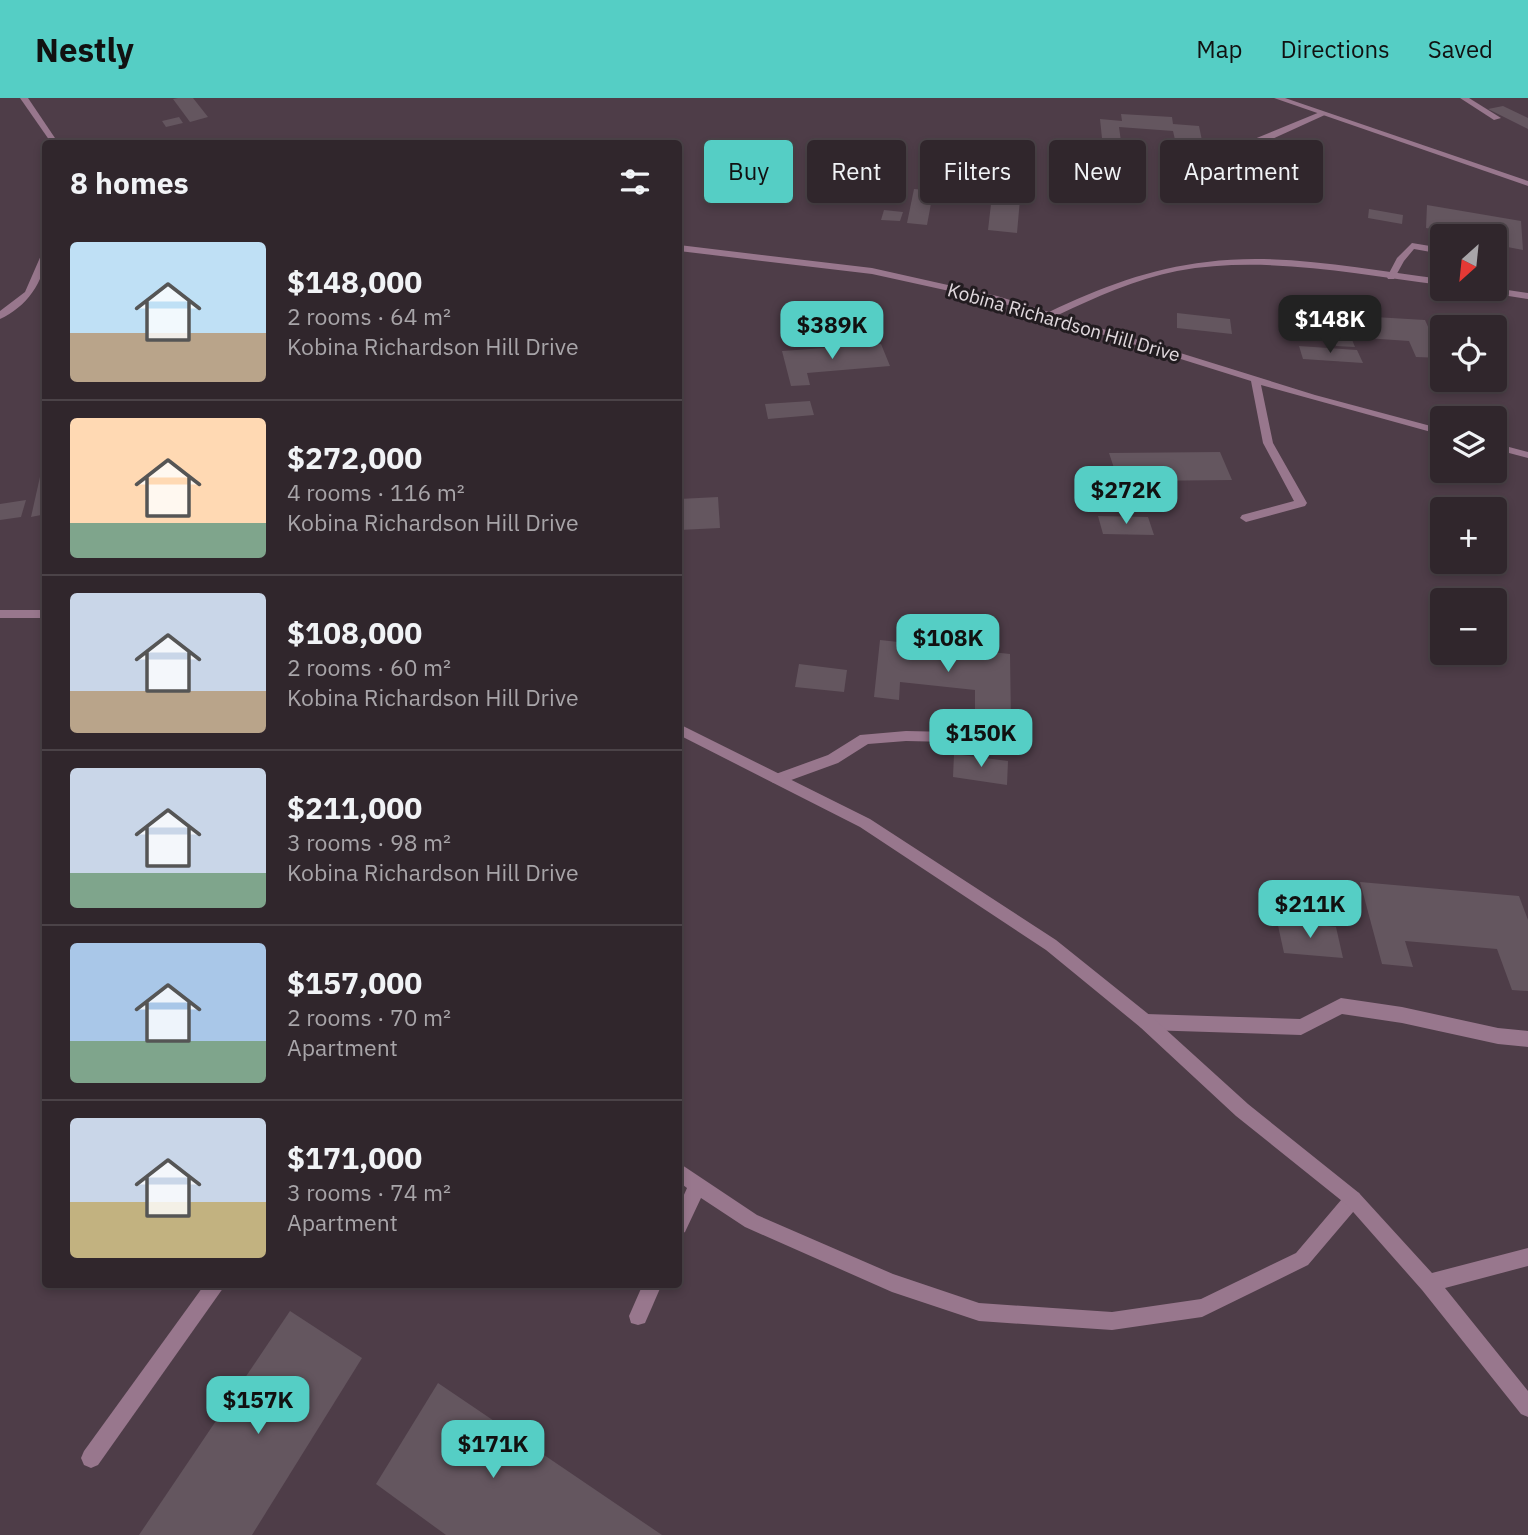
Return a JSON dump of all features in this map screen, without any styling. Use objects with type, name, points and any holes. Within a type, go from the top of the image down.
[{"type":"street","points":[[24,98],[53,140]]},
{"type":"street","points":[[1278,98],[1528,184]]},
{"type":"street","points":[[1464,98],[1497,118]]},
{"type":"street","points":[[1262,140],[1324,114]]},
{"type":"street","points":[[1391,277],[1412,246],[1430,249]]},
{"type":"street","name":"Kobina Richardson Hill Drive","points":[[682,248],[872,271],[997,299],[1255,379],[1430,429]]},
{"type":"street","points":[[29,293],[42,262]]},
{"type":"street","points":[[1052,314],[1135,278],[1179,268],[1277,264],[1430,281]]},
{"type":"street","points":[[0,316],[29,293],[42,291]]},
{"type":"street","points":[[1507,293],[1528,296]]},
{"type":"street","points":[[1246,518],[1301,503],[1268,443],[1255,379]]},
{"type":"street","points":[[1507,449],[1528,455]]},
{"type":"street","points":[[0,614],[42,614]]},
{"type":"street","points":[[682,731],[865,823],[1052,945],[1146,1022],[1242,1110],[1353,1199],[1429,1283],[1528,1407]]},
{"type":"street","points":[[778,779],[833,759],[865,739],[951,737]]},
{"type":"street","points":[[1146,1022],[1301,1027],[1341,1006],[1402,1015],[1498,1036],[1528,1039]]},
{"type":"street","points":[[682,1174],[751,1221],[892,1283],[979,1312],[1112,1321],[1202,1308],[1302,1259],[1353,1199]]},
{"type":"street","points":[[682,1220],[698,1185]]},
{"type":"street","points":[[1429,1283],[1528,1257]]},
{"type":"street","points":[[91,1458],[214,1288]]},
{"type":"street","points":[[638,1316],[651,1288]]},
{"type":"shaded area","points":[[0,98],[1528,98],[1528,1535],[0,1535]]},
{"type":"building","points":[[193,98],[208,117],[190,122],[173,99]]},
{"type":"building","points":[[1503,106],[1528,118],[1528,129],[1488,109]]},
{"type":"building","points":[[1121,114],[1172,117],[1173,124],[1199,126],[1202,140],[1175,140],[1173,131],[1119,127],[1121,140],[1102,140],[1100,119],[1122,121]]},
{"type":"building","points":[[179,117],[183,123],[166,127],[162,121]]},
{"type":"building","points":[[914,189],[920,190],[920,203],[931,203],[927,225],[907,223]]},
{"type":"building","points":[[981,203],[1020,203],[1017,233],[988,230],[991,204]]},
{"type":"building","points":[[1427,205],[1521,221],[1523,250],[1507,247],[1507,224],[1430,224],[1430,229],[1426,228]]},
{"type":"building","points":[[1369,209],[1403,215],[1402,224],[1368,218]]},
{"type":"building","points":[[884,210],[903,212],[900,221],[881,220]]},
{"type":"building","points":[[1177,313],[1230,319],[1232,334],[1177,328]]},
{"type":"building","points":[[1324,314],[1425,320],[1430,331],[1430,358],[1416,357],[1409,341],[1351,337],[1355,347],[1336,346]]},
{"type":"building","points":[[881,344],[890,366],[807,373],[810,385],[791,386],[782,351]]},
{"type":"building","points":[[1299,346],[1357,350],[1363,363],[1303,359]]},
{"type":"building","points":[[810,401],[814,415],[768,419],[765,404]]},
{"type":"building","points":[[1220,452],[1232,480],[1139,481],[1144,495],[1123,495],[1109,453]]},
{"type":"building","points":[[42,468],[42,515],[31,517]]},
{"type":"building","points":[[718,497],[720,528],[682,530],[682,499]]},
{"type":"building","points":[[26,500],[21,517],[0,520],[0,504]]},
{"type":"building","points":[[1098,516],[1148,517],[1154,535],[1103,534]]},
{"type":"building","points":[[880,640],[1010,654],[1011,722],[975,719],[975,690],[900,682],[899,700],[874,697]]},
{"type":"building","points":[[799,664],[847,670],[844,692],[795,687]]},
{"type":"building","points":[[954,754],[1008,761],[1007,785],[953,777]]},
{"type":"building","points":[[1360,882],[1519,896],[1528,920],[1528,991],[1512,990],[1497,949],[1405,941],[1413,967],[1382,964]]},
{"type":"building","points":[[1277,921],[1336,927],[1343,958],[1284,953]]},
{"type":"building","points":[[290,1311],[362,1358],[252,1535],[139,1535]]},
{"type":"building","points":[[438,1383],[662,1535],[446,1535],[376,1484]]}]
